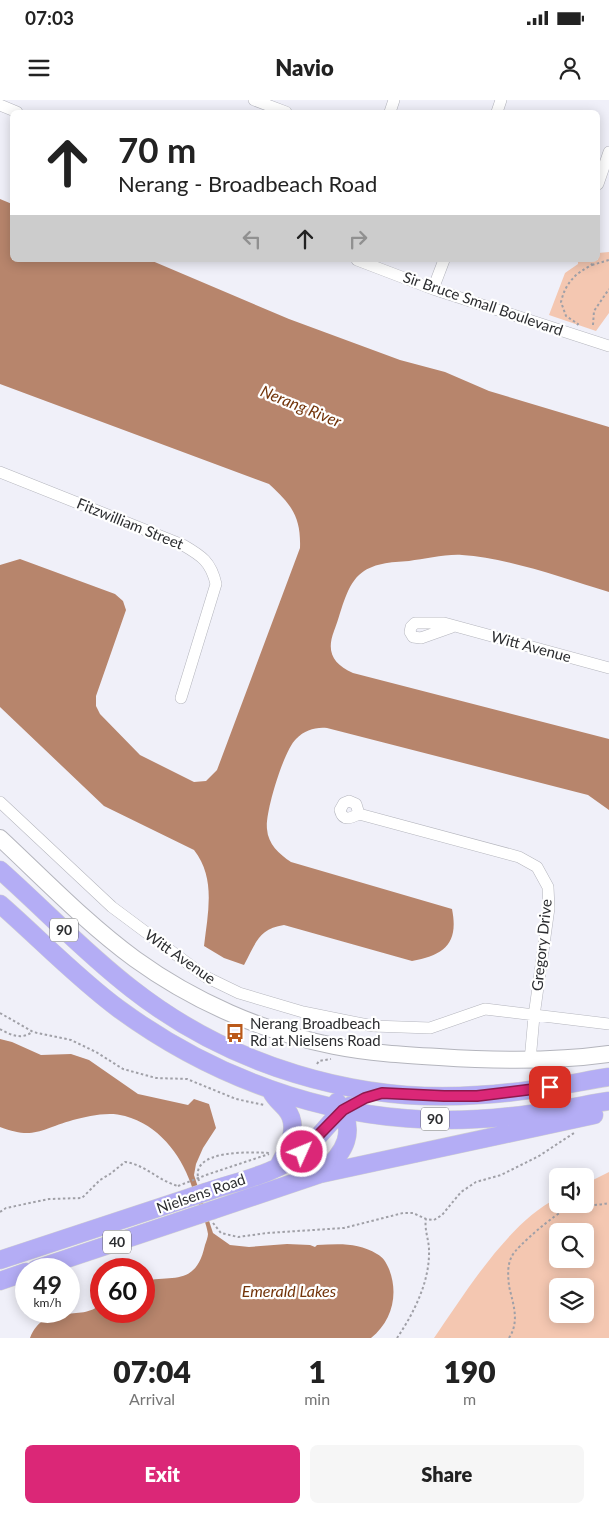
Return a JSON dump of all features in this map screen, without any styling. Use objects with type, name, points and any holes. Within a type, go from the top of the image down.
[{"type":"main road","name":"90","points":[[0,870],[130,988],[186,1026],[230,1049],[272,1066],[321,1081],[382,1093],[444,1096],[477,1096],[609,1077]]},
{"type":"main road","name":"90","points":[[0,904],[95,989],[143,1025],[201,1060],[270,1090],[343,1110],[405,1118],[478,1119],[609,1102]]},
{"type":"main road","points":[[321,1081],[343,1110]]},
{"type":"main road","points":[[270,1090],[276,1100],[287,1109],[292,1123],[290,1143],[275,1160]]},
{"type":"main road","name":"Nielsens Road","points":[[0,1260],[309,1147],[343,1110],[365,1098],[382,1093]]},
{"type":"main road","name":"40","points":[[320,1174],[338,1157],[346,1143],[347,1127],[343,1110]]},
{"type":"main road","name":"Nielsens Road","points":[[69,1258],[320,1174],[601,1113]]},
{"type":"main road","points":[[0,1280],[15,1275]]},
{"type":"street","points":[[256,100],[281,110]]},
{"type":"street","points":[[0,104],[13,110]]},
{"type":"street","points":[[600,178],[609,152]]},
{"type":"street","name":"Sir Bruce Small Boulevard","points":[[362,262],[433,289],[575,329],[609,346]]},
{"type":"street","points":[[433,289],[443,262]]},
{"type":"street","name":"Fitzwilliam Street","points":[[1,475],[182,545],[201,556],[212,569],[216,584],[181,698]]},
{"type":"street","name":"Witt Avenue","points":[[452,627],[609,668]]},
{"type":"street","name":"Witt Avenue","points":[[0,802],[112,907],[206,977],[239,993],[302,1012],[373,1026],[430,1028],[484,1009],[609,1024]]},
{"type":"street","name":"Gregory Drive","points":[[359,814],[519,857],[537,867],[548,887],[549,908],[534,1016],[530,1061]]},
{"type":"street","points":[[0,838],[89,922],[136,959],[192,994],[252,1022],[310,1040],[362,1051],[471,1060],[530,1061],[609,1054]]},
{"type":"path","points":[[581,321],[575,329],[565,314],[561,302],[568,284],[581,270],[609,260]]},
{"type":"path","points":[[593,325],[594,311],[609,289]]},
{"type":"path","points":[[562,317],[565,314]]},
{"type":"path","points":[[0,1029],[11,1035],[20,1036],[28,1036],[33,1032]]},
{"type":"path","points":[[0,1212],[6,1208],[49,1199],[82,1198],[100,1180],[124,1162],[138,1166],[164,1182],[178,1186],[201,1188],[275,1160]]},
{"type":"path","points":[[509,1338],[514,1327],[515,1314],[508,1275],[509,1263],[513,1254],[556,1215],[566,1209],[609,1203]]},
{"type":"path","points":[[397,1338],[410,1320],[425,1282],[429,1251],[426,1219]]},
{"type":"shaded area","points":[[609,252],[609,313],[596,331],[549,315],[565,273],[578,264],[578,262],[600,262],[600,253]]},
{"type":"shaded area","points":[[609,1172],[609,1338],[434,1338],[489,1260],[521,1224],[549,1203],[549,1213],[594,1213],[594,1180]]},
{"type":"water","name":"Nerang River","points":[[0,199],[10,203],[10,262],[155,262],[289,319],[400,360],[445,372],[489,391],[609,427],[609,592],[536,569],[480,557],[449,555],[382,564],[364,571],[354,580],[344,602],[332,638],[331,651],[340,666],[353,673],[609,739],[609,810],[588,795],[327,728],[310,730],[303,733],[291,745],[276,782],[267,821],[269,839],[272,844],[278,852],[291,862],[452,909],[454,921],[451,939],[441,951],[412,961],[284,925],[268,930],[259,938],[244,965],[224,958],[204,946],[209,896],[208,884],[201,861],[194,850],[104,806],[0,707],[0,565],[20,559],[115,594],[123,601],[126,610],[96,696],[96,706],[100,714],[140,755],[194,782],[206,781],[217,770],[300,548],[297,520],[284,498],[269,484],[0,384]]},
{"type":"water","name":"Emerald Lakes","points":[[0,1039],[12,1042],[41,1055],[71,1054],[89,1060],[138,1094],[188,1105],[194,1099],[209,1104],[216,1128],[203,1148],[196,1164],[194,1175],[213,1233],[230,1245],[249,1247],[287,1244],[315,1247],[317,1245],[340,1244],[363,1247],[370,1250],[384,1260],[392,1278],[393,1297],[389,1315],[384,1324],[371,1338],[30,1338],[42,1323],[80,1323],[80,1312],[90,1310],[90,1323],[155,1323],[155,1279],[174,1278],[190,1273],[201,1258],[208,1234],[201,1209],[181,1162],[174,1151],[157,1133],[137,1120],[125,1116],[105,1114],[79,1118],[45,1130],[30,1133],[21,1133],[0,1127]]},
{"type":"place","name":"Nerang Broadbeach Rd at Nielsens Road","points":[[235,1033]]},
{"type":"route","points":[[302,1152],[315,1141],[343,1110],[365,1098],[382,1093],[477,1096],[550,1087]]}]
